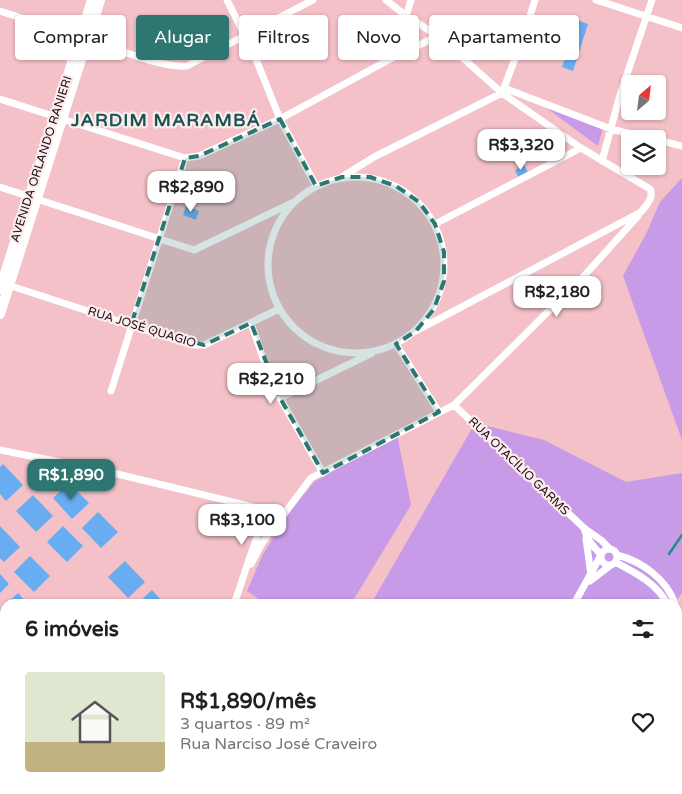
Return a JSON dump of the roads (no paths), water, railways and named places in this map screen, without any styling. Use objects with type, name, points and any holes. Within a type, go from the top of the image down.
[{"type":"main road","name":"AVENIDA ORLANDO RANIERI","points":[[89,15],[92,0]]},
{"type":"main road","name":"AVENIDA ORLANDO RANIERI","points":[[94,15],[100,0]]},
{"type":"main road","name":"AVENIDA ORLANDO RANIERI","points":[[0,314],[3,285],[77,60]]},
{"type":"street","points":[[227,0],[239,24]]},
{"type":"street","points":[[285,15],[313,0]]},
{"type":"street","points":[[386,0],[404,15]]},
{"type":"street","points":[[405,15],[411,0]]},
{"type":"street","points":[[0,188],[194,250],[293,202],[316,186],[342,177],[374,157],[503,91],[524,36],[535,0]]},
{"type":"street","points":[[596,0],[682,28]]},
{"type":"street","points":[[602,161],[620,95],[652,0]]},
{"type":"street","points":[[0,11],[15,16]]},
{"type":"street","points":[[126,52],[163,64],[177,67],[187,66],[239,39]]},
{"type":"street","points":[[256,60],[280,119],[316,186]]},
{"type":"street","points":[[0,99],[185,158],[199,156],[280,119],[388,60]]},
{"type":"street","points":[[236,599],[260,545],[311,478],[454,405],[584,276],[651,199],[650,189],[581,148],[503,91],[466,60]]},
{"type":"street","points":[[503,91],[621,131]]},
{"type":"street","points":[[666,142],[682,146]]},
{"type":"street","points":[[435,224],[581,148]]},
{"type":"street","points":[[111,391],[185,158]]},
{"type":"street","points":[[342,177],[370,177],[396,186],[419,202],[435,224],[444,252],[444,281],[434,309],[416,331]]},
{"type":"street","points":[[293,202],[276,226],[268,253],[269,282],[279,309],[293,327],[310,341],[331,350],[353,354],[375,352]]},
{"type":"street","points":[[280,398],[375,352],[396,344],[416,331],[641,212]]},
{"type":"street","name":"RUA JOSÉ QUAGIO","points":[[3,285],[192,345],[204,345],[279,309]]},
{"type":"street","points":[[251,323],[264,362],[280,398],[323,473]]},
{"type":"street","points":[[396,344],[439,412]]},
{"type":"street","name":"RUA OTACÍLIO GARMS","points":[[454,405],[585,531],[610,549]]},
{"type":"street","points":[[0,450],[105,471],[272,511],[277,515],[276,524]]},
{"type":"street","points":[[244,578],[263,515],[266,512],[292,503]]},
{"type":"street","points":[[248,505],[256,512],[266,526],[276,524]]},
{"type":"street","points":[[585,531],[589,579]]},
{"type":"street","name":"RUA OTACÍLIO GARMS","points":[[585,531],[593,546],[601,555]]},
{"type":"street","points":[[577,599],[605,550],[610,549],[614,551],[614,561]]},
{"type":"street","points":[[601,555],[604,564],[630,558],[646,568],[664,585],[674,599]]},
{"type":"street","points":[[589,579],[614,561]]},
{"type":"street","points":[[614,561],[648,582],[665,599]]},
{"type":"waterway","points":[[669,554],[682,535]]},
{"type":"district","name":"JARDIM MARAMBÁ","points":[[166,120]]}]
